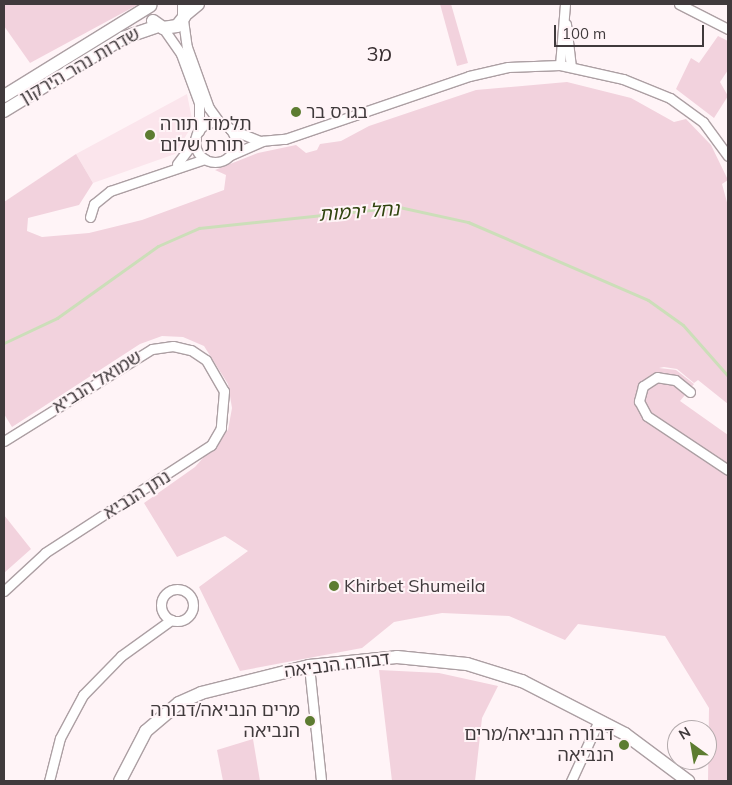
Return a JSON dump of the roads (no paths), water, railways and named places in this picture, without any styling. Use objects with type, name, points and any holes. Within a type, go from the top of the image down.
[{"type":"street","points":[[198,4],[184,13],[190,55],[209,108],[220,123],[230,130],[263,141]]},
{"type":"street","points":[[560,65],[565,4]]},
{"type":"street","points":[[679,4],[728,29]]},
{"type":"street","points":[[150,5],[151,18],[161,27],[182,54],[199,103],[197,150],[205,159]]},
{"type":"street","name":"שדרות נהר הירקון","points":[[4,96],[150,5]]},
{"type":"street","name":"שדרות נהר הירקון","points":[[4,111],[123,38],[161,27],[184,13]]},
{"type":"street","points":[[565,18],[571,66]]},
{"type":"street","points":[[90,217],[100,197],[172,167],[205,159],[217,162],[263,141],[307,133],[486,72],[560,65],[623,79],[670,98],[704,122],[728,156]]},
{"type":"street","points":[[172,167],[208,124],[220,123]]},
{"type":"street","points":[[230,130],[235,141],[230,155]]},
{"type":"street","name":"שמואל הנביא","points":[[4,441],[152,348],[173,346],[191,350],[218,374]]},
{"type":"street","name":"נתן הנביא","points":[[4,591],[45,554],[211,445],[226,409],[218,374]]},
{"type":"street","points":[[690,392],[675,380],[657,377],[643,386],[639,401],[646,416],[728,470]]},
{"type":"street","points":[[49,781],[60,738],[83,695],[120,656],[171,620]]},
{"type":"street","name":"דבורה הנביאה","points":[[120,781],[146,731],[179,704],[226,685],[309,666],[380,657],[458,662],[522,681],[599,720],[649,750],[688,781]]},
{"type":"street","points":[[309,666],[321,781]]},
{"type":"street","points":[[571,781],[599,720]]},
{"type":"waterway","name":"נחל ירמות","points":[[4,343],[57,318],[158,246],[199,228],[399,207],[468,222],[648,300],[683,325],[728,376]]},
{"type":"place","name":"בגרס בר","points":[[296,112]]},
{"type":"place","name":"תלמוד תורה תורת שלום","points":[[150,135]]},
{"type":"place","name":"Khirbet Shumeila","points":[[334,586]]},
{"type":"place","name":"מרים הנביאה/דבורה הנביאה","points":[[310,721]]},
{"type":"place","name":"דבורה הנביאה/מרים הנביאה","points":[[624,745]]},
{"type":"district","name":"מ3","points":[[379,53]]}]
